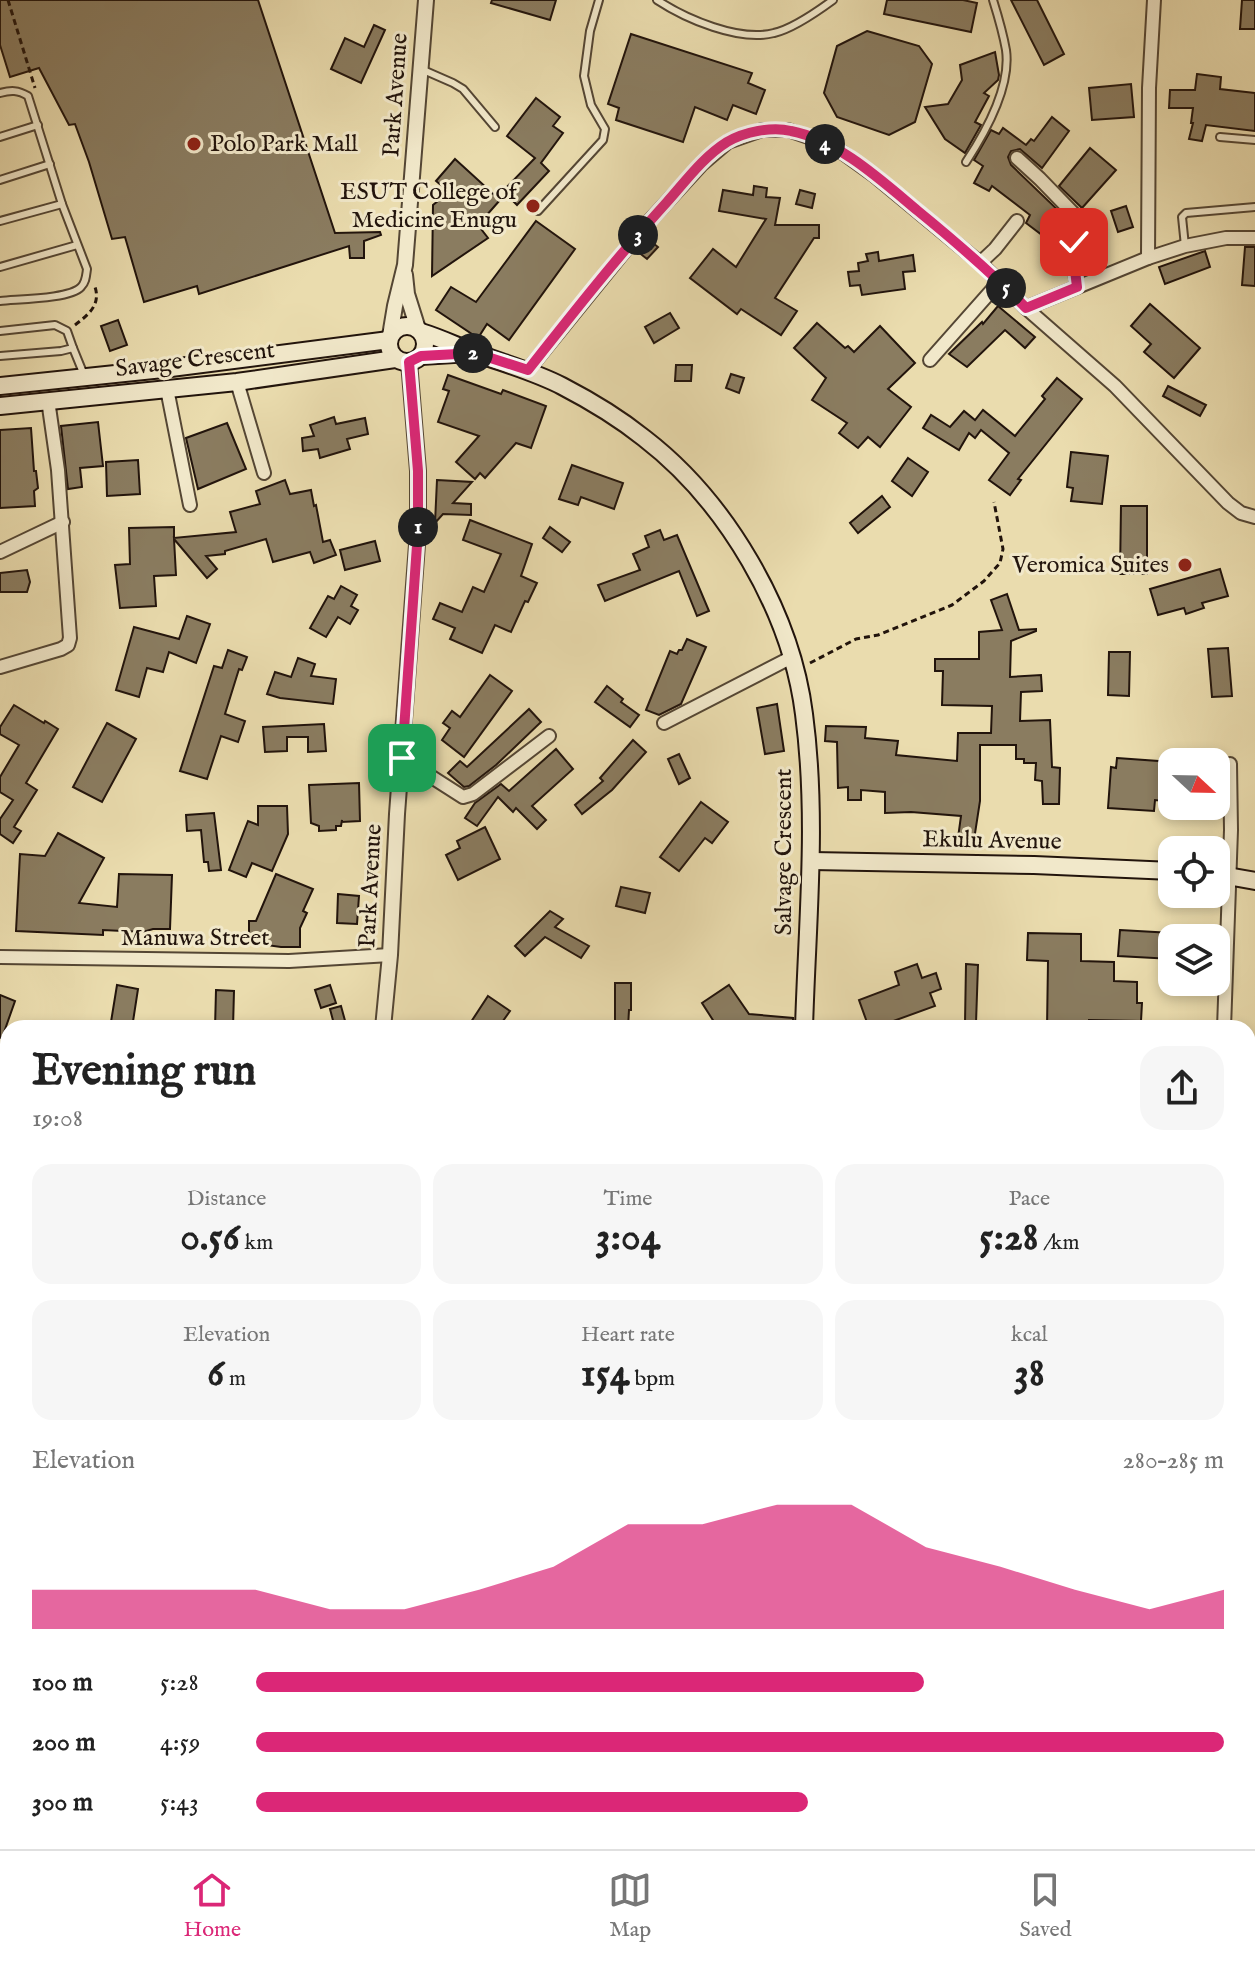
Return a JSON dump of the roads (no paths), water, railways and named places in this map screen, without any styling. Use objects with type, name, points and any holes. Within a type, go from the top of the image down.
[{"type":"main road","points":[[409,325],[420,331],[425,345],[408,359],[389,350],[390,338],[402,326],[409,325]]},
{"type":"main road","name":"Salvage Crescent","points":[[420,331],[528,370],[619,419],[646,439],[692,483],[718,514],[757,574],[778,618],[804,712],[813,826],[804,1020]]},
{"type":"main road","name":"Savage Crescent","points":[[0,386],[86,378],[390,338]]},
{"type":"main road","points":[[311,349],[312,370]]},
{"type":"main road","name":"Savage Crescent","points":[[0,406],[237,382],[312,370],[475,353]]},
{"type":"main road","name":"Ekulu Avenue","points":[[812,861],[1158,870]]},
{"type":"main road","points":[[1230,876],[1255,881]]},
{"type":"street","name":"Park Avenue","points":[[390,338],[405,265],[426,0]]},
{"type":"street","points":[[1148,258],[1149,88],[1154,0]]},
{"type":"street","points":[[528,370],[635,238],[701,165],[728,142],[762,130],[788,130],[802,133],[843,153],[980,263],[1115,386],[1228,503],[1241,513],[1255,517]]},
{"type":"street","points":[[1017,158],[1073,213],[1077,287]]},
{"type":"street","points":[[980,263],[1017,221]]},
{"type":"street","points":[[1026,308],[1185,246],[1226,238],[1255,238]]},
{"type":"street","points":[[405,265],[407,294],[420,331]]},
{"type":"street","points":[[930,360],[1000,281]]},
{"type":"street","name":"Park Avenue","points":[[384,1020],[418,531],[418,471],[408,359]]},
{"type":"street","points":[[237,382],[264,473]]},
{"type":"street","points":[[167,389],[190,505]]},
{"type":"street","points":[[0,667],[61,649],[68,645],[70,638],[63,522],[48,400]]},
{"type":"street","points":[[0,552],[63,522]]},
{"type":"street","points":[[664,723],[793,664]]},
{"type":"street","points":[[402,758],[463,797],[473,794],[549,736]]},
{"type":"street","points":[[1230,764],[1230,836]]},
{"type":"street","points":[[1222,908],[1224,1020]]},
{"type":"street","name":"Manuwa Street","points":[[0,957],[289,961],[390,955]]},
{"type":"lane","points":[[538,211],[603,140],[605,129],[591,105],[584,76],[590,31],[599,0]]},
{"type":"lane","points":[[657,0],[699,22],[749,36],[775,33],[833,0]]},
{"type":"lane","points":[[966,162],[992,116],[1005,70],[1006,52],[993,0]]},
{"type":"lane","points":[[421,69],[463,89],[495,127]]},
{"type":"lane","points":[[0,93],[9,90],[28,96],[62,204],[87,269],[82,287],[70,294],[0,301]]},
{"type":"lane","points":[[0,137],[38,125]]},
{"type":"lane","points":[[1220,137],[1255,140]]},
{"type":"lane","points":[[0,180],[50,164]]},
{"type":"lane","points":[[0,221],[62,204]]},
{"type":"lane","points":[[1185,246],[1182,217],[1186,213],[1255,207]]},
{"type":"lane","points":[[0,267],[77,245]]},
{"type":"lane","points":[[0,331],[55,325],[67,331],[86,378]]},
{"type":"lane","points":[[0,356],[73,348]]},
{"type":"place","name":"Polo Park Mall","points":[[194,144]]},
{"type":"place","name":"ESUT College of Medicine Enugu","points":[[533,206]]},
{"type":"place","name":"Veromica Suites","points":[[1185,565]]}]
